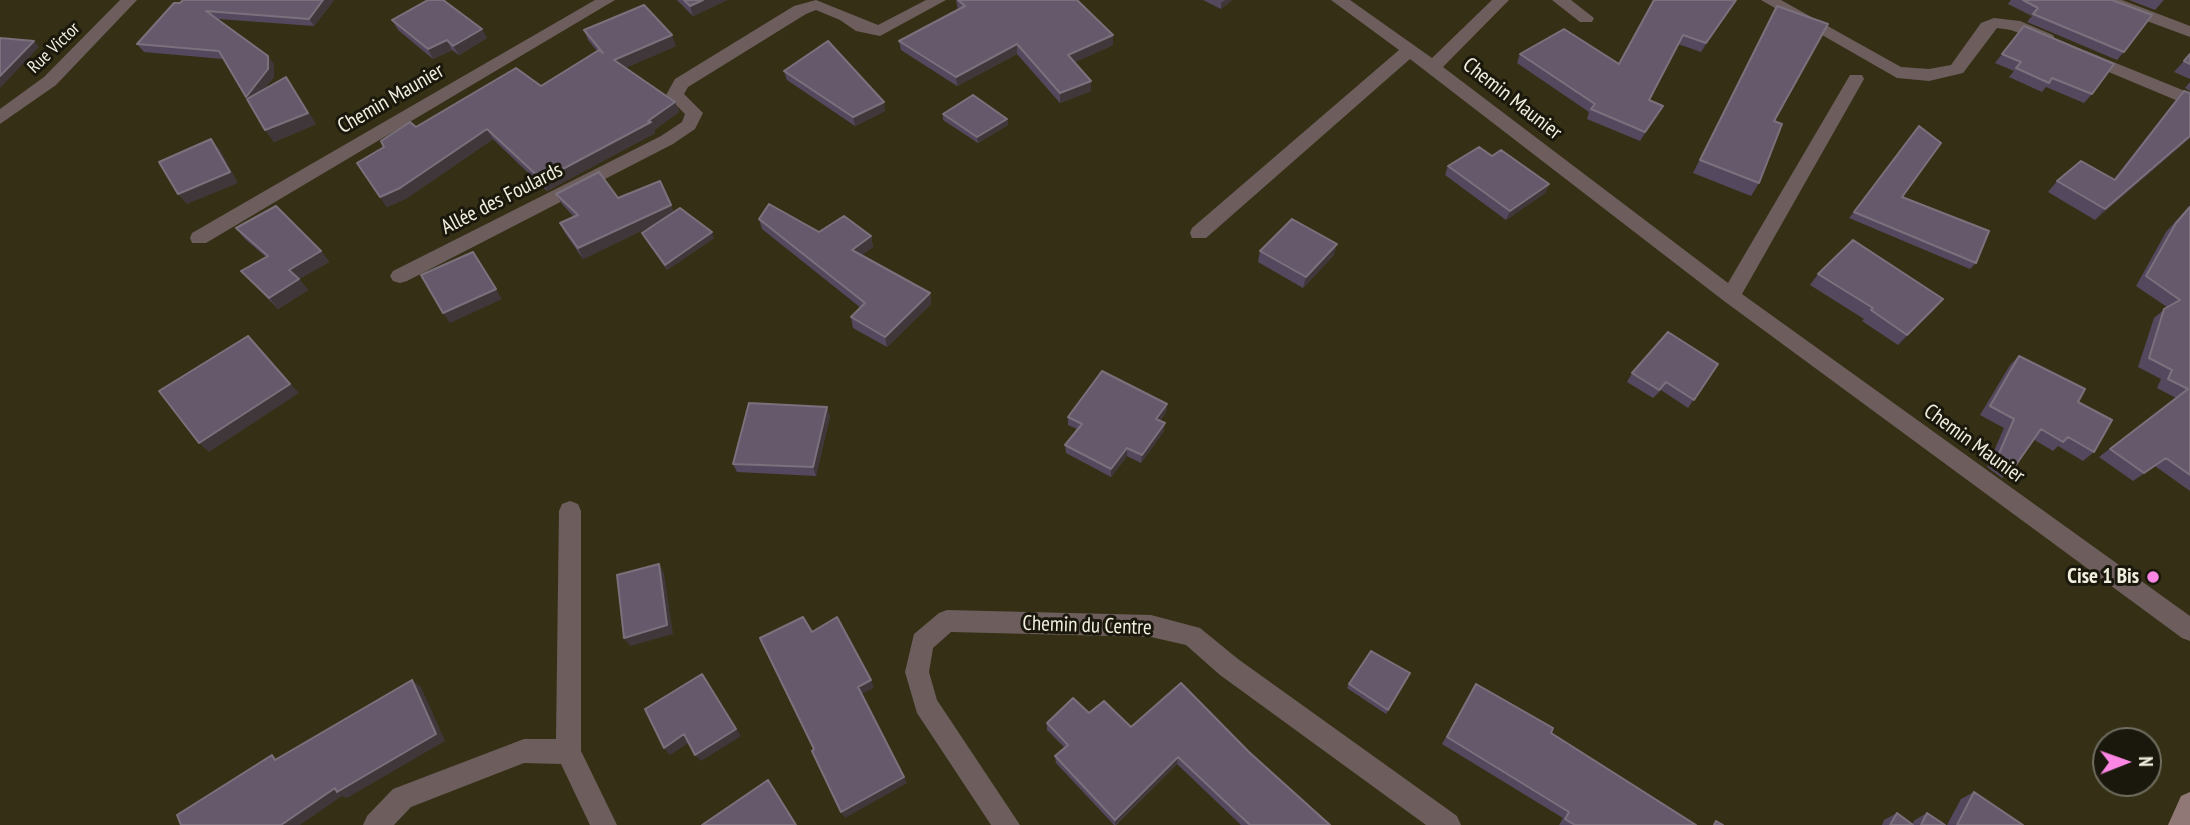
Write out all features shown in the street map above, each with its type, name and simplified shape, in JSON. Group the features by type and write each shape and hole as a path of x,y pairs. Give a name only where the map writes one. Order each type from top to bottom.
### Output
{"street":[{"name":"Rue Victor","path":"0,118 50,81 129,0"},
{"name":"Chemin Maunier","path":"199,238 607,0"},
{"name":"Allée des Foulards","path":"400,276 667,140 689,125 694,113 675,95 681,83 800,10 816,5 846,16 862,27 880,31 939,0"},
{"name":"Chemin Maunier","path":"1339,0 1433,67 1731,296 2190,630"},
{"name":"Chemin Maunier","path":"1433,67 1501,0"},
{"path":"1560,0 1586,18"},
{"path":"1769,0 1897,72 1929,75 1957,69 1987,27 1994,23 2014,25 2190,100"},
{"path":"2107,0 2190,32"},
{"path":"1199,233 1410,50"},
{"path":"1731,296 1856,79"},
{"path":"570,511 568,752 604,825"},
{"name":"Chemin du Centre","path":"1007,825 985,797 926,705 917,673 922,642 947,621 1151,626 1192,636 1251,683 1448,825"},
{"path":"376,825 402,798 524,751 568,752"},
{"path":"2181,825 2190,805"}],"building":[{"path":"183,0 323,0 309,19 206,11 268,56 268,69 246,97 219,51 137,44 174,3"},
{"path":"428,0 443,0 482,29 453,46 447,40 428,49 392,20"},
{"path":"684,0 703,0 690,6"},
{"path":"958,0 1077,0 1113,35 1068,55 1091,81 1060,93 1017,44 956,77 899,41 965,6"},
{"path":"1654,0 1736,0 1706,43 1683,35 1649,100 1663,106 1645,132 1591,109 1595,104 1520,54 1564,29 1619,64"},
{"path":"2023,0 2112,0 2152,15 2124,52 2033,14 2038,8"},
{"path":"644,5 672,35 614,60 675,102 648,121 651,122 542,180 487,129 400,188 380,197 357,163 384,147 381,141 410,122 416,127 516,68 541,86 599,50 603,53 584,30"},
{"path":"1777,6 1828,24 1774,121 1782,124 1759,183 1700,160"},
{"path":"2024,26 2114,64 2092,94 2052,78 2049,83 2016,68 2021,62 2002,54"},
{"path":"0,38 34,41 0,76"},
{"path":"828,41 884,102 853,117 784,71"},
{"path":"286,77 308,113 265,130 247,99"},
{"path":"2184,91 2190,93 2190,136 2105,209 2057,181 2081,161 2115,180"},
{"path":"973,95 1007,119 977,137 943,114"},
{"path":"1919,126 1941,143 1902,197 1989,231 1976,263 1854,212"},
{"path":"211,139 230,172 178,194 159,162"},
{"path":"1479,147 1492,156 1501,150 1549,184 1510,211 1448,166"},
{"path":"599,172 618,198 660,181 671,205 578,248 560,223 578,215 556,194"},
{"path":"769,204 819,232 844,216 871,236 852,250 930,293 885,337 851,317 865,303 759,219"},
{"path":"276,206 321,251 289,270 299,279 269,298 241,271 268,256 236,228"},
{"path":"2190,207 2190,475 2166,458 2144,473 2110,449 2188,389 2168,379 2172,370 2149,358 2164,309 2180,300 2146,276 2176,223"},
{"path":"680,208 712,232 665,265 642,233"},
{"path":"1292,219 1337,244 1306,277 1260,251"},
{"path":"1853,240 1943,299 1907,335 1871,310 1873,308 1818,274"},
{"path":"473,252 496,289 443,313 421,275"},
{"path":"1668,332 1718,364 1694,400 1666,382 1659,390 1632,373"},
{"path":"248,336 290,384 199,443 159,391"},
{"path":"2019,356 2085,389 2078,402 2112,420 2094,452 2068,437 2063,442 2041,429 2013,469 1997,458 2014,419 1990,406"},
{"path":"1102,371 1167,404 1156,419 1165,423 1142,455 1127,448 1111,469 1065,445 1082,424 1068,417"},
{"path":"749,403 827,407 813,467 733,464"},
{"path":"659,564 667,625 624,638 617,575"},
{"path":"803,617 812,632 837,617 871,680 858,687 904,777 841,812 812,751 814,749 760,638"},
{"path":"1371,651 1410,673 1388,710 1349,684"},
{"path":"702,674 736,729 695,755 684,734 664,748 645,709"},
{"path":"412,680 436,734 337,792 335,788 281,825 181,825 177,815 272,755 275,760"},
{"path":"1181,683 1249,752 1330,825 1250,825 1178,757 1115,820 1055,756 1068,745 1047,723 1073,698 1089,713 1104,701 1131,727"},
{"path":"1476,684 1553,728 1551,733 1696,825 1575,825 1565,819 1569,812 1447,737"},
{"path":"768,780 796,825 702,825"},
{"path":"1974,792 2023,825 1957,825"},
{"path":"1897,813 1913,825 1890,825"},
{"path":"1927,813 1945,825 1921,825"}],"place":[{"name":"Cise 1 Bis","path":"2153,577"}]}
